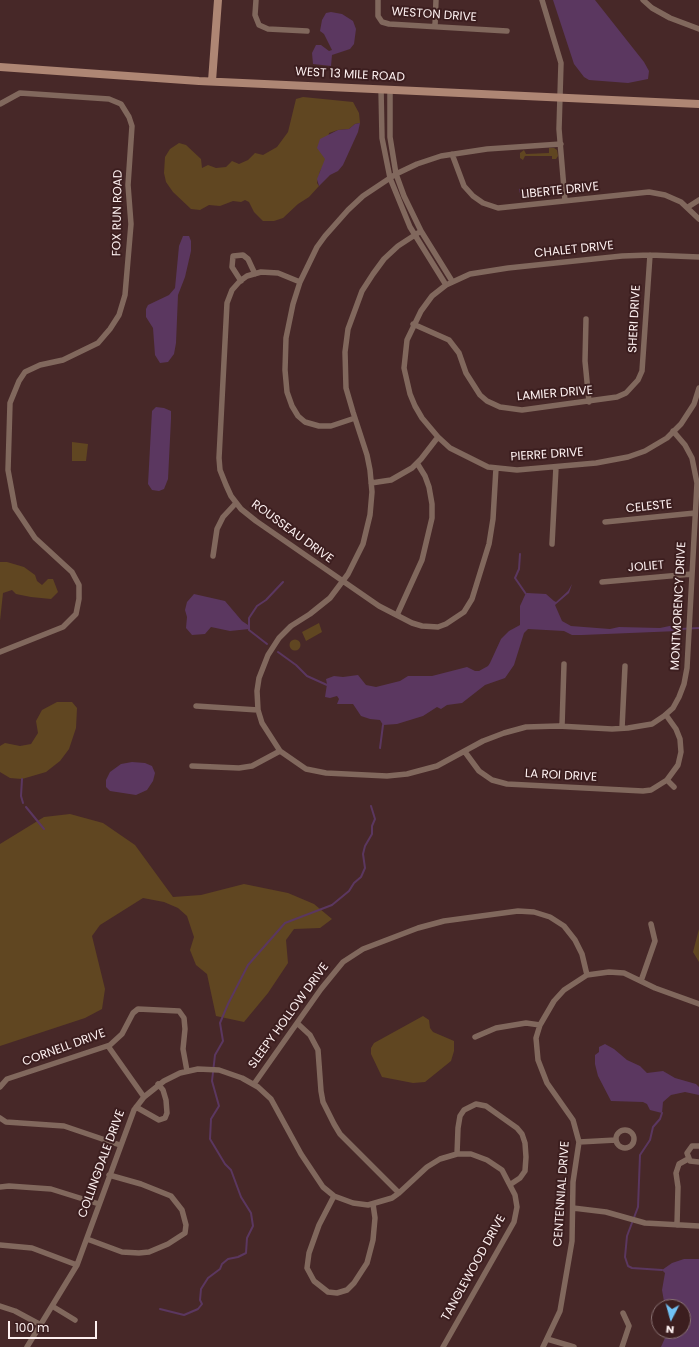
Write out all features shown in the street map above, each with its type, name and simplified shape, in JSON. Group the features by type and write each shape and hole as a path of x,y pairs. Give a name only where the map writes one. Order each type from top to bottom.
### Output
{"street":[{"path":"212,81 218,0"},
{"path":"256,0 255,15 259,24 268,29 307,31"},
{"name":"WESTON DRIVE","path":"378,0 378,16 382,22 389,24 507,31"},
{"path":"435,26 436,0"},
{"path":"542,0 561,63 560,144 565,201"},
{"path":"644,0 652,8 670,18 699,30"},
{"name":"WEST 13 MILE ROAD","path":"0,67 212,81 699,104"},
{"path":"386,89 390,137 396,174 404,196 421,231 452,281"},
{"path":"386,89 382,138 390,178 397,198 414,235 446,285"},
{"name":"FOX RUN ROAD","path":"0,104 20,93 109,99 121,104 129,117 132,126 128,185 131,224 125,295 119,315 98,343 63,360 40,365 25,372 19,381 10,403 8,470 14,508 35,538 72,572 79,585 79,599 76,614 63,627 0,652"},
{"path":"355,418 341,424 319,426 305,422 298,416 292,406 287,392 285,370 286,338 300,282 317,247 334,225 363,196 396,174 417,164 452,154 487,149 560,144"},
{"name":"LIBERTE DRIVE","path":"452,154 464,186 483,203 504,208 649,192 673,198 688,207 699,219"},
{"path":"688,207 699,200"},
{"name":"MONTMORENCY DRIVE","path":"421,231 398,246 384,259 362,291 354,310 346,340 346,388 367,455 371,484 370,515 362,544 342,582 320,606 291,626 276,642 268,655 259,678 257,691 258,710 262,723 280,751 306,768 326,773 370,776 407,774 437,766 504,732 526,727 562,726 622,728 652,724 666,715 673,708 684,684 687,668 697,483 694,468 684,444 674,431"},
{"path":"255,274 248,259 243,254 233,256 232,267 241,280 247,276 255,274 261,272 278,273 300,282"},
{"name":"CHALET DRIVE","path":"452,281 470,274 502,268 622,256 650,255 699,257"},
{"name":"SHERI DRIVE","path":"636,382 642,371 644,358 650,255"},
{"name":"ROUSSEAU DRIVE","path":"241,280 232,290 227,303 218,458 220,470 236,503 256,521 342,582 379,606 412,623 429,627 446,624 464,612 475,593 489,544 493,519 496,468"},
{"name":"PIERRE DRIVE","path":"452,281 432,296 413,324 404,354 404,368 410,394 422,418 438,437 450,448 469,458 496,468 516,470 556,467 628,457 645,451 667,438 694,404 699,388"},
{"path":"586,319 585,361 589,402"},
{"name":"LAMIER DRIVE","path":"413,324 444,338 453,344 480,395 495,405 509,409 522,410 608,400 626,393 636,382"},
{"path":"371,484 391,480 417,463 438,437"},
{"path":"397,615 422,560 432,518 432,504 429,486 417,463"},
{"path":"552,544 556,467"},
{"path":"213,556 217,529 223,517 236,503"},
{"name":"CELESTE","path":"605,522 695,513"},
{"name":"JOLIET","path":"602,582 692,574"},
{"path":"562,726 564,664"},
{"path":"622,728 625,666"},
{"path":"196,706 258,710"},
{"name":"LA ROI DRIVE","path":"465,752 479,771 492,780 507,784 643,791 651,790 667,780 678,765 681,752 680,739 676,729 666,715"},
{"path":"192,766 239,768 252,766 280,751"},
{"path":"667,780 674,787"},
{"name":"SLEEPY HOLLOW DRIVE","path":"254,1084 297,1022 334,973 352,955 391,937 444,921 518,911 534,912 550,917 564,926 575,940 582,954 587,975"},
{"path":"641,981 655,941 651,924"},
{"path":"587,975 609,972 624,973 655,988 699,1004"},
{"name":"CENTENNIAL DRIVE","path":"543,1347 560,1311 572,1241 573,1182 578,1142 574,1120 547,1083 538,1060 536,1038 540,1025 554,1001 564,990 587,975"},
{"name":"CORNELL DRIVE","path":"0,1087 2,1082 7,1079 108,1046 122,1034 133,1013 138,1009 179,1011 184,1018 185,1029 183,1049 187,1072"},
{"path":"297,1022 310,1035 318,1050 323,1102 334,1124 340,1134 399,1193"},
{"path":"475,1037 496,1028 526,1023 540,1025"},
{"path":"108,1046 144,1097"},
{"name":"COLLINGDALE DRIVE","path":"27,1347 77,1265 120,1144 136,1106 158,1084 180,1073 198,1069 219,1070 254,1084"},
{"path":"136,1106 159,1120 165,1118 167,1113 166,1100 163,1090 158,1084"},
{"name":"TANGLEWOOD DRIVE","path":"254,1084 271,1099 308,1165 323,1186 334,1196 353,1202 374,1204 392,1198 427,1167 440,1159 457,1154 471,1154 488,1160 502,1170 515,1194 517,1207 514,1222 443,1347"},
{"path":"457,1154 460,1116 464,1110 476,1104 486,1106 516,1128 522,1134 525,1143 526,1158 524,1170 520,1178 510,1184"},
{"path":"0,1118 6,1122 64,1126 120,1144"},
{"path":"578,1142 616,1140"},
{"path":"699,1146 695,1145 689,1148 687,1153 688,1159 692,1162 699,1162"},
{"path":"677,1225 677,1168 679,1164 688,1159"},
{"path":"87,1239 122,1252 139,1253 168,1244 185,1233 186,1224 182,1210 171,1196 141,1184 109,1175"},
{"path":"0,1187 44,1187 99,1204"},
{"path":"334,1196 319,1224 308,1261 308,1268 314,1281 328,1292 337,1293 347,1290 354,1283 367,1263 374,1240 374,1204"},
{"path":"573,1208 606,1212 632,1220 699,1226"},
{"path":"0,1245 32,1248 77,1265"},
{"path":"0,1306 15,1311 41,1325"},
{"path":"52,1306 75,1320"},
{"path":"622,1347 629,1326 624,1313"},
{"path":"547,1338 574,1347"}],"shaded area":[{"path":"553,0 595,0 644,62 649,71 648,79 628,83 589,80 584,77 574,64"},
{"path":"331,12 342,14 353,21 356,29 354,44 350,49 332,55 331,66 313,64 312,53 316,45 321,45 329,51 332,50 324,34 320,31 322,20 326,13"},
{"path":"303,97 353,102 359,113 360,123 355,124 349,129 329,133 325,164 320,171 317,183 319,186 309,197 298,204 283,218 274,221 263,221 254,212 249,202 245,200 241,202 233,201 220,206 209,205 200,210 191,209 173,192 166,182 164,173 165,157 170,149 179,143 186,145 201,159 202,168 208,165 216,168 226,167 232,161 239,164 248,160 255,153 263,155 277,147 288,132 296,99"},
{"path":"360,123 358,132 343,165 338,171 330,175 319,186 317,179 325,159 317,148 320,139 338,130 349,129 355,124"},
{"path":"549,148 554,148 557,150 558,156 556,159 552,159 552,156 525,156 523,160 520,158 520,153 524,150 526,154 549,153"},
{"path":"524,188 527,192 534,193 534,197 521,198 519,189"},
{"path":"183,236 189,236 191,241 191,251 185,277 178,295 176,343 174,354 168,362 160,363 155,355 153,328 146,317 146,309 148,305 169,295 175,288 179,246"},
{"path":"156,407 171,411 168,479 164,489 159,491 152,490 148,484 152,411"},
{"path":"72,442 88,444 86,461 72,461"},
{"path":"0,562 7,562 24,567 35,575 37,581 42,585 48,579 53,579 58,592 51,599 16,594 12,590 3,593 0,621"},
{"path":"572,584 569,593 555,605 562,621 571,626 610,629 619,627 660,628 679,624 680,629 678,631 572,635 564,631 528,629 524,633 514,665 505,678 485,685 462,703 447,705 441,709 437,707 423,716 397,724 383,725 380,720 361,716 353,704 337,704 339,699 337,696 330,698 325,697 327,684 326,679 334,676 343,677 358,675 366,685 376,687 400,681 408,676 432,676 467,667 475,671 479,671 488,666 501,639 509,631 520,625 520,606 527,593 546,594 556,602 568,591"},
{"path":"194,594 225,601 242,621 248,625 249,629 230,631 211,627 205,634 192,635 186,628 187,617 185,610 187,602"},
{"path":"319,623 322,632 306,641 302,632"},
{"path":"295,639 299,641 301,645 299,649 295,651 291,649 289,645 291,641"},
{"path":"57,702 72,702 77,708 76,728 69,749 60,761 46,772 22,779 10,778 0,772 0,746 5,743 20,746 31,744 38,733 36,721 42,710"},
{"path":"132,762 145,763 152,766 155,773 153,781 147,790 136,795 110,791 106,787 106,780 110,772 121,764"},
{"path":"70,814 103,823 135,845 173,897 201,895 244,884 288,893 314,904 332,919 320,928 294,929 286,940 288,963 268,993 244,1022 216,1016 207,974 196,965 190,950 194,937 187,916 178,908 164,902 143,898 100,925 92,936 105,989 102,1009 85,1018 0,1046 0,844 44,817"},
{"path":"699,929 699,962 693,952"},
{"path":"423,1016 429,1020 430,1028 433,1032 454,1041 454,1051 451,1061 425,1082 413,1083 382,1077 371,1054 371,1048 374,1043"},
{"path":"605,1044 614,1049 627,1060 640,1066 647,1073 663,1071 675,1078 696,1084 699,1087 699,1095 685,1092 671,1095 663,1102 662,1113 650,1110 647,1104 643,1102 611,1101 598,1076 595,1064 595,1055 599,1052 599,1047"},
{"path":"684,1259 699,1259 699,1347 661,1347 664,1339 691,1339 691,1299 664,1299 662,1290 665,1273 662,1270 672,1263"}],"waterway":[{"path":"520,554 519,569 515,578 526,594"},
{"path":"267,644 249,630 249,618 257,606 266,600 283,582"},
{"path":"680,629 699,628"},
{"path":"278,652 296,665 307,676 327,685"},
{"path":"380,748 383,725"},
{"path":"22,779 21,796 23,803"},
{"path":"160,1309 184,1315 198,1309 202,1304 200,1300 201,1289 208,1278 220,1269 222,1264 228,1259 238,1257 246,1253 247,1238 253,1226 251,1213 241,1197 231,1170 225,1164 210,1139 211,1119 219,1106 212,1081 215,1055 223,1041 220,1023 248,965 285,923 332,905 349,891 354,883 361,877 365,868 363,854 365,846 372,834 372,826 375,819 371,806"},
{"path":"26,807 44,829"},
{"path":"662,1113 660,1119 653,1127 650,1140 640,1155 638,1207 627,1236 625,1257 628,1266 632,1268 662,1270"}]}
